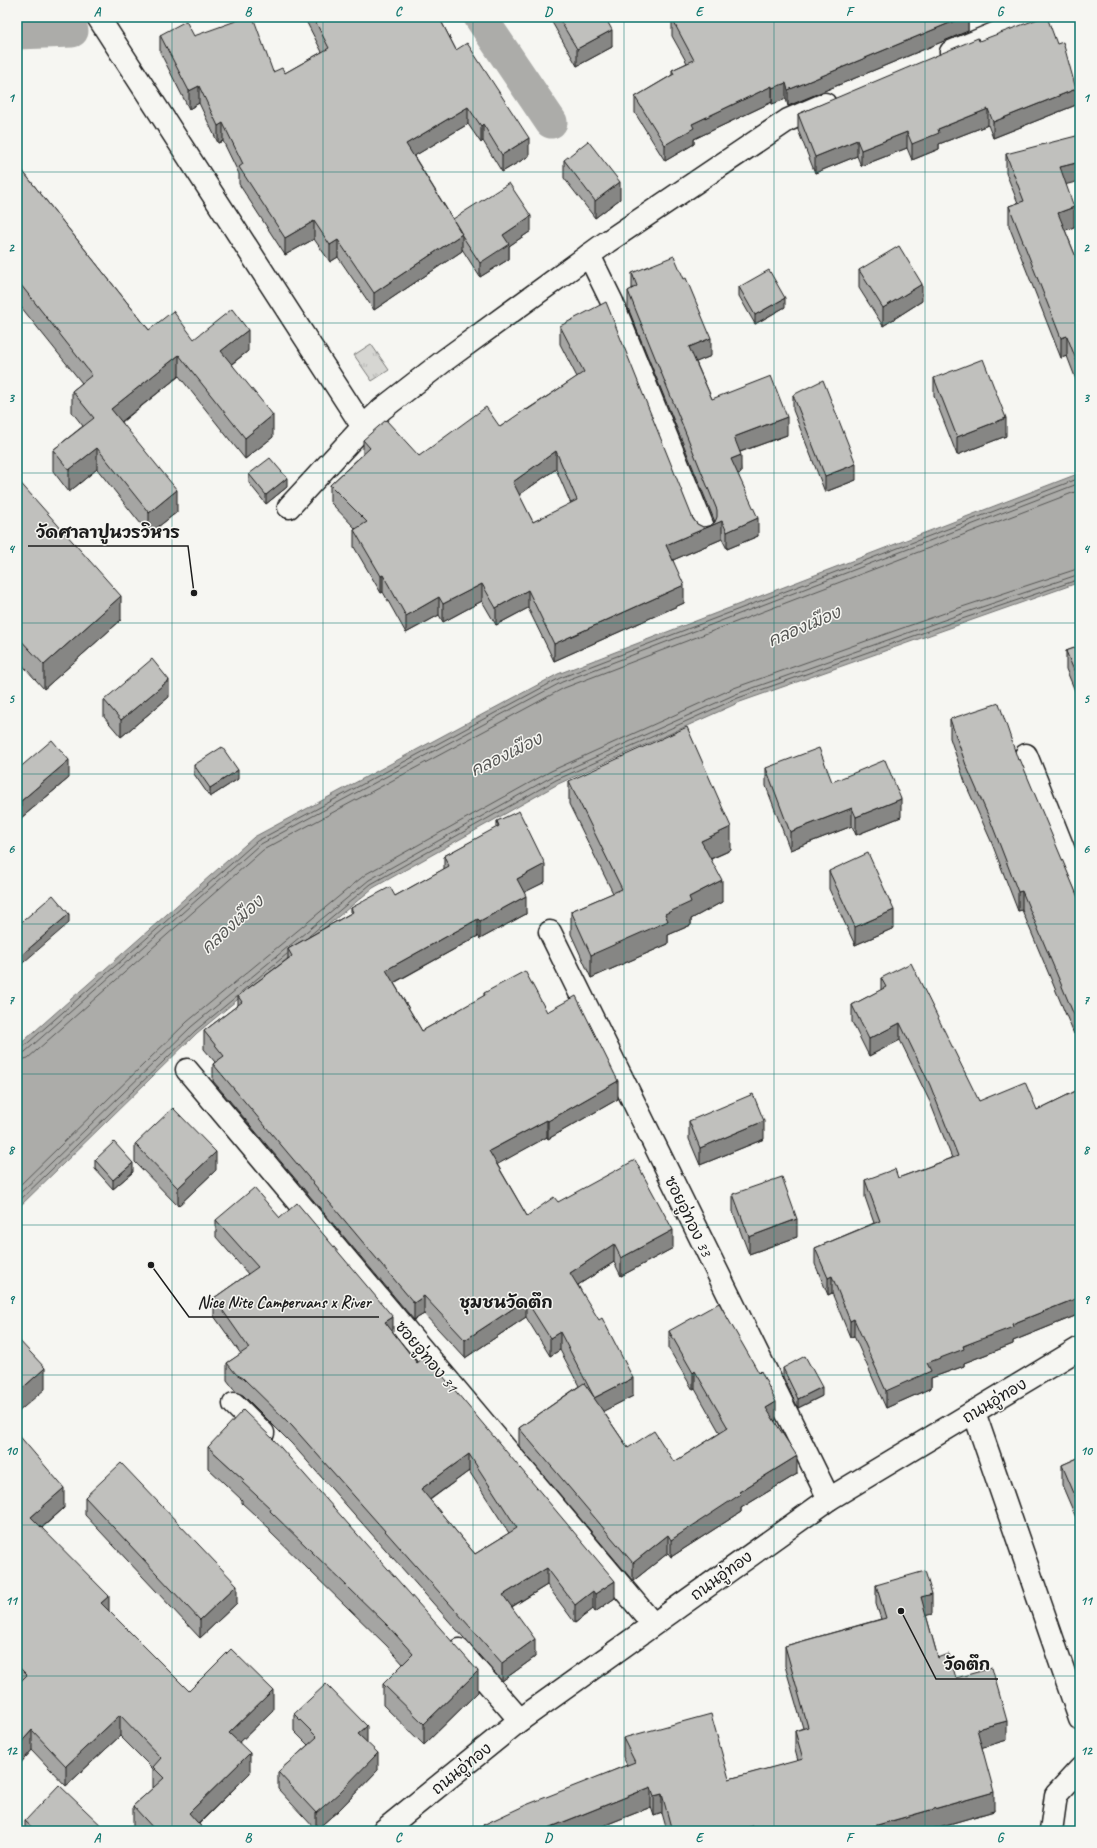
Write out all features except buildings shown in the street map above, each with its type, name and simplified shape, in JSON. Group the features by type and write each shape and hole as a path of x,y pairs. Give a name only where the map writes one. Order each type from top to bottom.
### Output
{"street":[{"path":"98,17 363,427"},
{"path":"933,59 1035,17"},
{"path":"289,507 363,427 382,409 445,360 589,255 788,120 846,96"},
{"path":"589,255 612,302 705,532"},
{"path":"1026,756 1080,891"},
{"name":"ซอยอู่ทอง 33","path":"550,932 829,1499"},
{"name":"ซอยอู่ทอง 31","path":"187,1070 653,1624"},
{"name":"ถนนอู่ทอง","path":"383,1831 520,1720 829,1499 1080,1348"},
{"path":"234,1404 278,1447"},
{"path":"974,1412 1080,1719"},
{"path":"446,1637 520,1720"},
{"path":"1051,1831 1056,1795 1080,1769"}],"green space":[{"path":"371,344 389,370 372,381 354,355"}],"water":[{"name":"คลองเมือง","path":"1080,473 1080,582 740,702 558,784 373,888 197,1033 17,1209 17,1047 254,837 558,674"}],"waterway":[{"path":"480,17 551,122"},
{"path":"17,33 72,31"}],"place":[{"name":"วัดศาลาปูนวรวิหาร","path":"194,593"},
{"name":"Nice Nite Campervans x River","path":"151,1265"},
{"name":"วัดตึก","path":"901,1611"}],"district":[{"name":"ชุมชนวัดตึก","path":"506,1302"}]}
